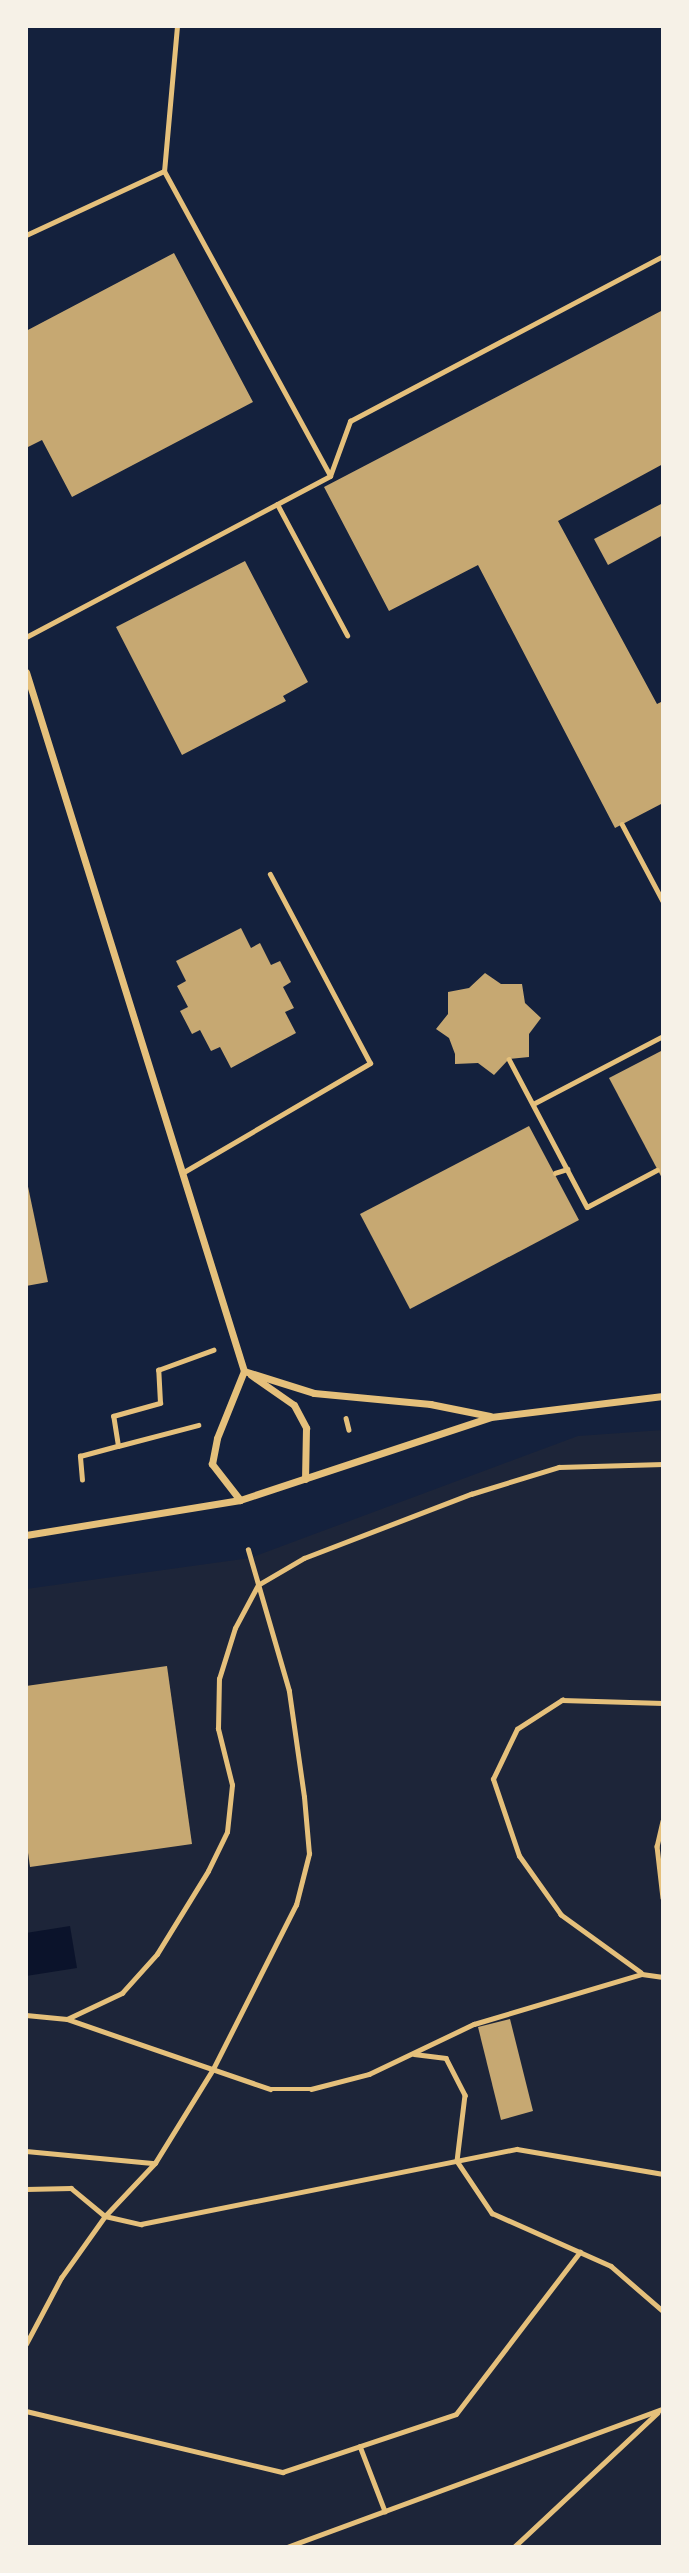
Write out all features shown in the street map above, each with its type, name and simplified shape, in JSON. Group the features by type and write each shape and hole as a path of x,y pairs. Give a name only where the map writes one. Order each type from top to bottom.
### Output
{"street":[{"path":"26,672 244,1371 294,1405 306,1428 305,1479"},
{"path":"244,1371 314,1393 429,1404 491,1416"},
{"path":"240,1500 212,1464 216,1438 244,1371"},
{"path":"26,1535 240,1500 491,1416 663,1396"}],"lane":[{"path":"177,26 164,171 330,476"},
{"path":"26,235 164,171"},
{"path":"26,637 330,476 350,421 663,256"},
{"path":"277,504 347,635"},
{"path":"182,1173 370,1063 270,874"}],"path":[{"path":"622,824 663,901"},
{"path":"533,1104 663,1037"},
{"path":"509,1059 587,1207 657,1170"},
{"path":"555,1174 567,1168"},
{"path":"118,1446 113,1416 160,1403 158,1370 214,1350"},
{"path":"346,1417 349,1430"},
{"path":"82,1480 80,1456 201,1424"},
{"path":"67,2018 122,1993 157,1954 208,1871 227,1832 232,1785 218,1729 219,1679 235,1628 258,1585 304,1558 471,1494 559,1467 663,1464"},
{"path":"26,2344 61,2278 105,2216 155,2163 213,2069 296,1905 309,1854 289,1691 247,1550"},
{"path":"642,1974 561,1915 519,1856 493,1779 517,1729 562,1700 663,1703"},
{"path":"663,1821 657,1846 663,1898"},
{"path":"26,2015 67,2018 270,2089 311,2090 369,2074 474,2024 642,1974 663,1977"},
{"path":"413,2053 446,2058 465,2095 457,2161 492,2213 611,2266 663,2311"},
{"path":"26,2189 71,2188 105,2216 141,2224 517,2149 663,2174"},
{"path":"26,2151 155,2163"},
{"path":"26,2411 283,2472 456,2414 580,2252"},
{"path":"287,2547 662,2410"},
{"path":"514,2547 662,2410"},
{"path":"360,2446 385,2511"}],"shaded area":[{"path":"663,1430 663,2547 26,2547 26,1589 250,1558 578,1436"},
{"path":"70,1926 77,1968 26,1976 26,1933"}],"building":[{"path":"174,253 253,402 72,497 42,440 26,448 26,331"},
{"path":"663,310 663,464 558,521 657,704 663,701 663,803 615,828 478,565 389,611 324,487"},
{"path":"663,503 663,535 608,565 594,539"},
{"path":"245,561 308,682 283,696 286,701 182,755 116,627"},
{"path":"241,928 251,948 260,943 271,965 280,961 291,982 283,987 294,1008 285,1012 296,1033 231,1068 220,1047 211,1051 200,1030 192,1034 180,1011 188,1007 177,986 186,981 176,961"},
{"path":"485,973 501,984 522,984 525,1003 541,1018 529,1034 529,1057 509,1059 494,1075 478,1063 455,1064 455,1054 449,1038 436,1029 448,1014 448,992 469,988"},
{"path":"663,1050 663,1180 609,1078"},
{"path":"529,1126 579,1220 410,1309 360,1214"},
{"path":"26,1177 48,1282 26,1286"},
{"path":"167,1666 192,1844 30,1867 26,1838 26,1686"},
{"path":"510,2019 533,2111 501,2120 478,2027"}]}
